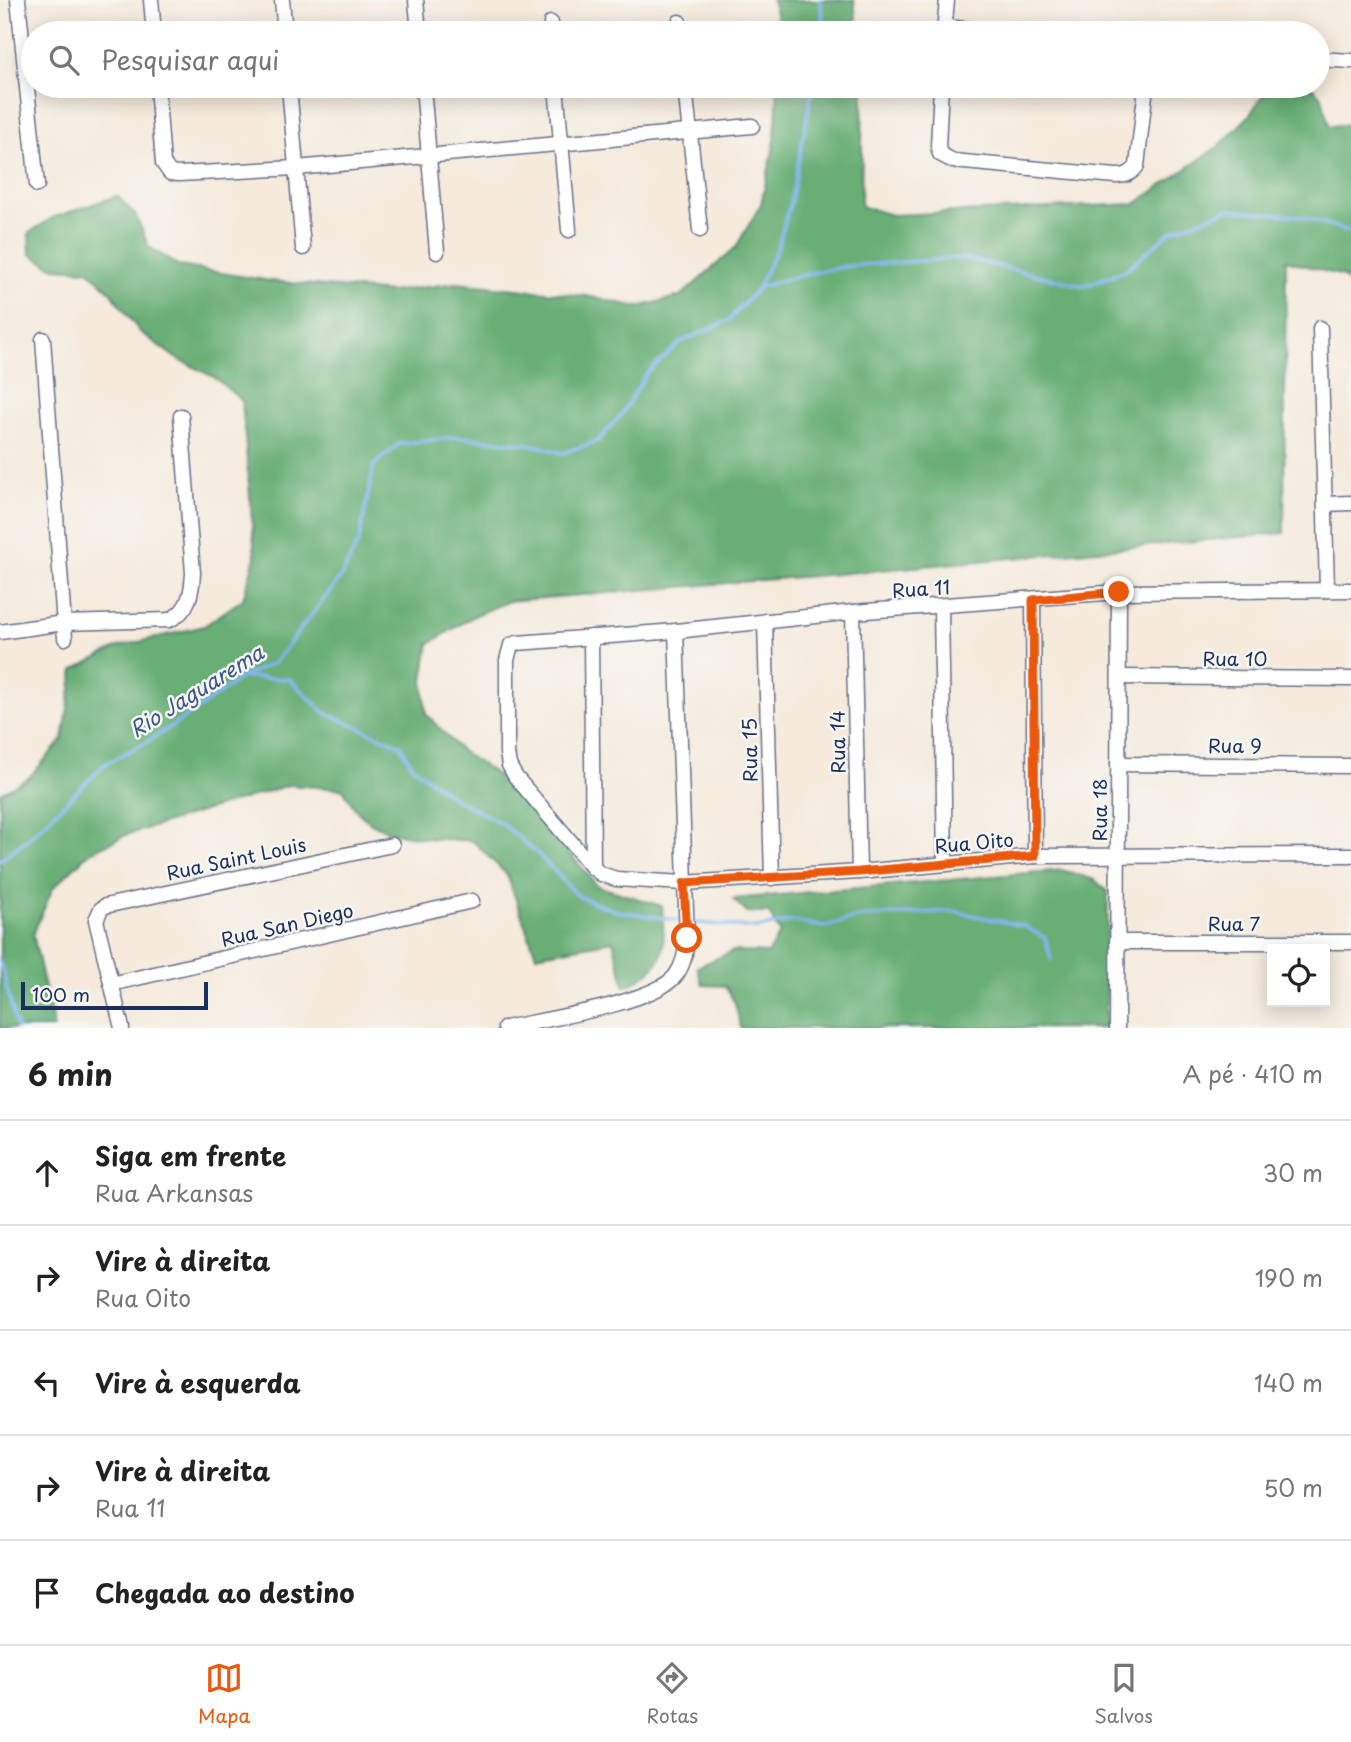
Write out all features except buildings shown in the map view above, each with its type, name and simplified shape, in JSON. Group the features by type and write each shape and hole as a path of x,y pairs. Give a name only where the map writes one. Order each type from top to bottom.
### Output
{"street":[{"path":"18,0 21,29"},
{"path":"151,0 153,21"},
{"path":"282,0 284,21"},
{"path":"416,0 418,21"},
{"path":"945,21 947,0"},
{"path":"1330,60 1351,61"},
{"path":"28,98 37,185"},
{"path":"158,98 163,163 170,173 296,168 752,126"},
{"path":"290,98 303,248"},
{"path":"424,98 437,252"},
{"path":"557,98 569,230"},
{"path":"686,98 700,230"},
{"path":"940,98 938,146 940,154 946,158 953,161 1116,176 1132,173 1136,166 1144,98"},
{"path":"1321,328 1327,590"},
{"path":"43,339 64,631"},
{"path":"0,632 64,631 169,620 183,611 192,587 193,573 181,416"},
{"path":"1325,504 1351,503"},
{"name":"Rua 11","path":"593,868 515,776 509,765 507,660 511,645 853,612 1119,592 1351,590"},
{"name":"Rua 18","path":"1117,1028 1119,592"},
{"path":"1033,600 1035,856"},
{"path":"941,606 945,864"},
{"name":"Rua 14","path":"853,612 859,872"},
{"name":"Rua 15","path":"765,621 772,878"},
{"path":"505,1028 645,995 675,977 684,959 687,938 676,631"},
{"path":"591,637 593,868"},
{"name":"Rua 10","path":"1119,677 1351,679"},
{"name":"Rua 9","path":"1118,764 1351,766"},
{"name":"Rua Saint Louis","path":"111,984 96,920 105,906 392,845"},
{"name":"Rua Oito","path":"593,868 616,879 684,883 859,872 1035,856 1351,855"},
{"name":"Rua San Diego","path":"111,984 472,901"},
{"name":"Rua 7","path":"1118,942 1351,942"},
{"path":"111,984 121,1028"}],"green space":[{"path":"772,0 854,0 857,21 776,21"},
{"path":"777,98 863,98 861,206 892,215 1135,204 1219,146 1248,117 1261,98 1322,98 1329,126 1351,124 1351,285 1342,276 1286,260 1284,533 509,601 474,616 429,644 423,680 426,714 461,751 499,776 532,808 597,886 662,906 663,945 657,964 650,972 625,987 613,941 536,955 507,875 473,841 397,834 370,822 356,810 343,789 289,785 126,835 90,852 53,888 33,934 54,1028 0,1028 0,793 30,777 63,739 74,670 118,647 204,626 243,599 255,557 242,401 214,377 177,359 139,331 110,291 88,270 54,268 30,254 29,233 52,218 117,196 135,214 149,247 179,266 271,281 390,292 456,283 586,296 638,307 681,296 736,247 761,204 775,140"},
{"path":"1062,870 1095,880 1108,892 1106,1028 741,1028 735,1003 725,986 703,985 697,967 733,951 768,953 780,933 769,913 747,913 733,899"}],"waterway":[{"path":"820,0 823,21"},
{"path":"759,285 777,249 791,201 811,98"},
{"name":"Rio Jaguarema","path":"0,860 30,837 105,764 152,739 241,677 274,663 341,577 359,541 374,465 399,444 457,437 529,444 563,453 598,441 621,415 646,374 681,342 729,320 759,287 807,274 847,266 963,258 1084,286 1126,270 1171,231 1229,209 1303,217 1351,232"},
{"path":"242,677 289,679 325,713 400,745 413,767 455,799 501,823 538,854 578,896 616,911 677,920"},
{"path":"697,923 757,928 793,921 824,927 859,917 952,911 1024,926 1045,938 1051,959"},
{"path":"0,962 17,1028"}],"route":[{"path":"687,938 684,883 859,872 1035,856 1033,600 1119,592"}]}
